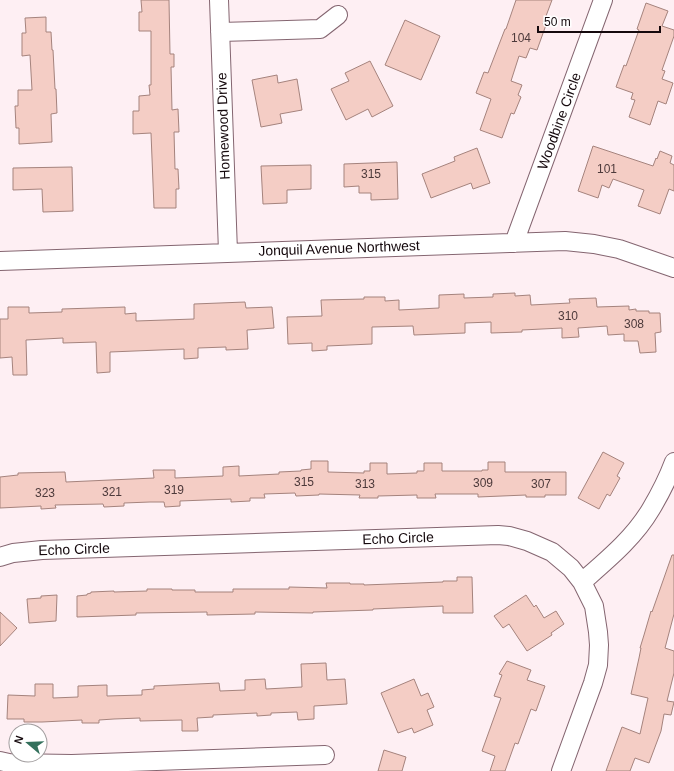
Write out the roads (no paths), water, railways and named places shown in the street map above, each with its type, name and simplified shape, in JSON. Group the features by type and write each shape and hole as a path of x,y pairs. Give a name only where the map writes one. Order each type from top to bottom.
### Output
{"street":[{"name":"Homewood Drive","path":"219,0 228,252"},
{"name":"Woodbine Circle","path":"514,243 603,0"},
{"path":"220,32 320,29 338,15"},
{"name":"Jonquil Avenue Northwest","path":"0,261 565,241 594,244 619,249 674,268"},
{"path":"582,582 618,550 642,523 665,484 674,462"},
{"name":"Echo Circle","path":"0,557 12,553 42,550 498,535 509,536 527,541 552,552 571,568 582,582 594,606 599,638 598,665 593,683 560,771"},
{"path":"0,761 9,763 72,764 325,755"}]}
